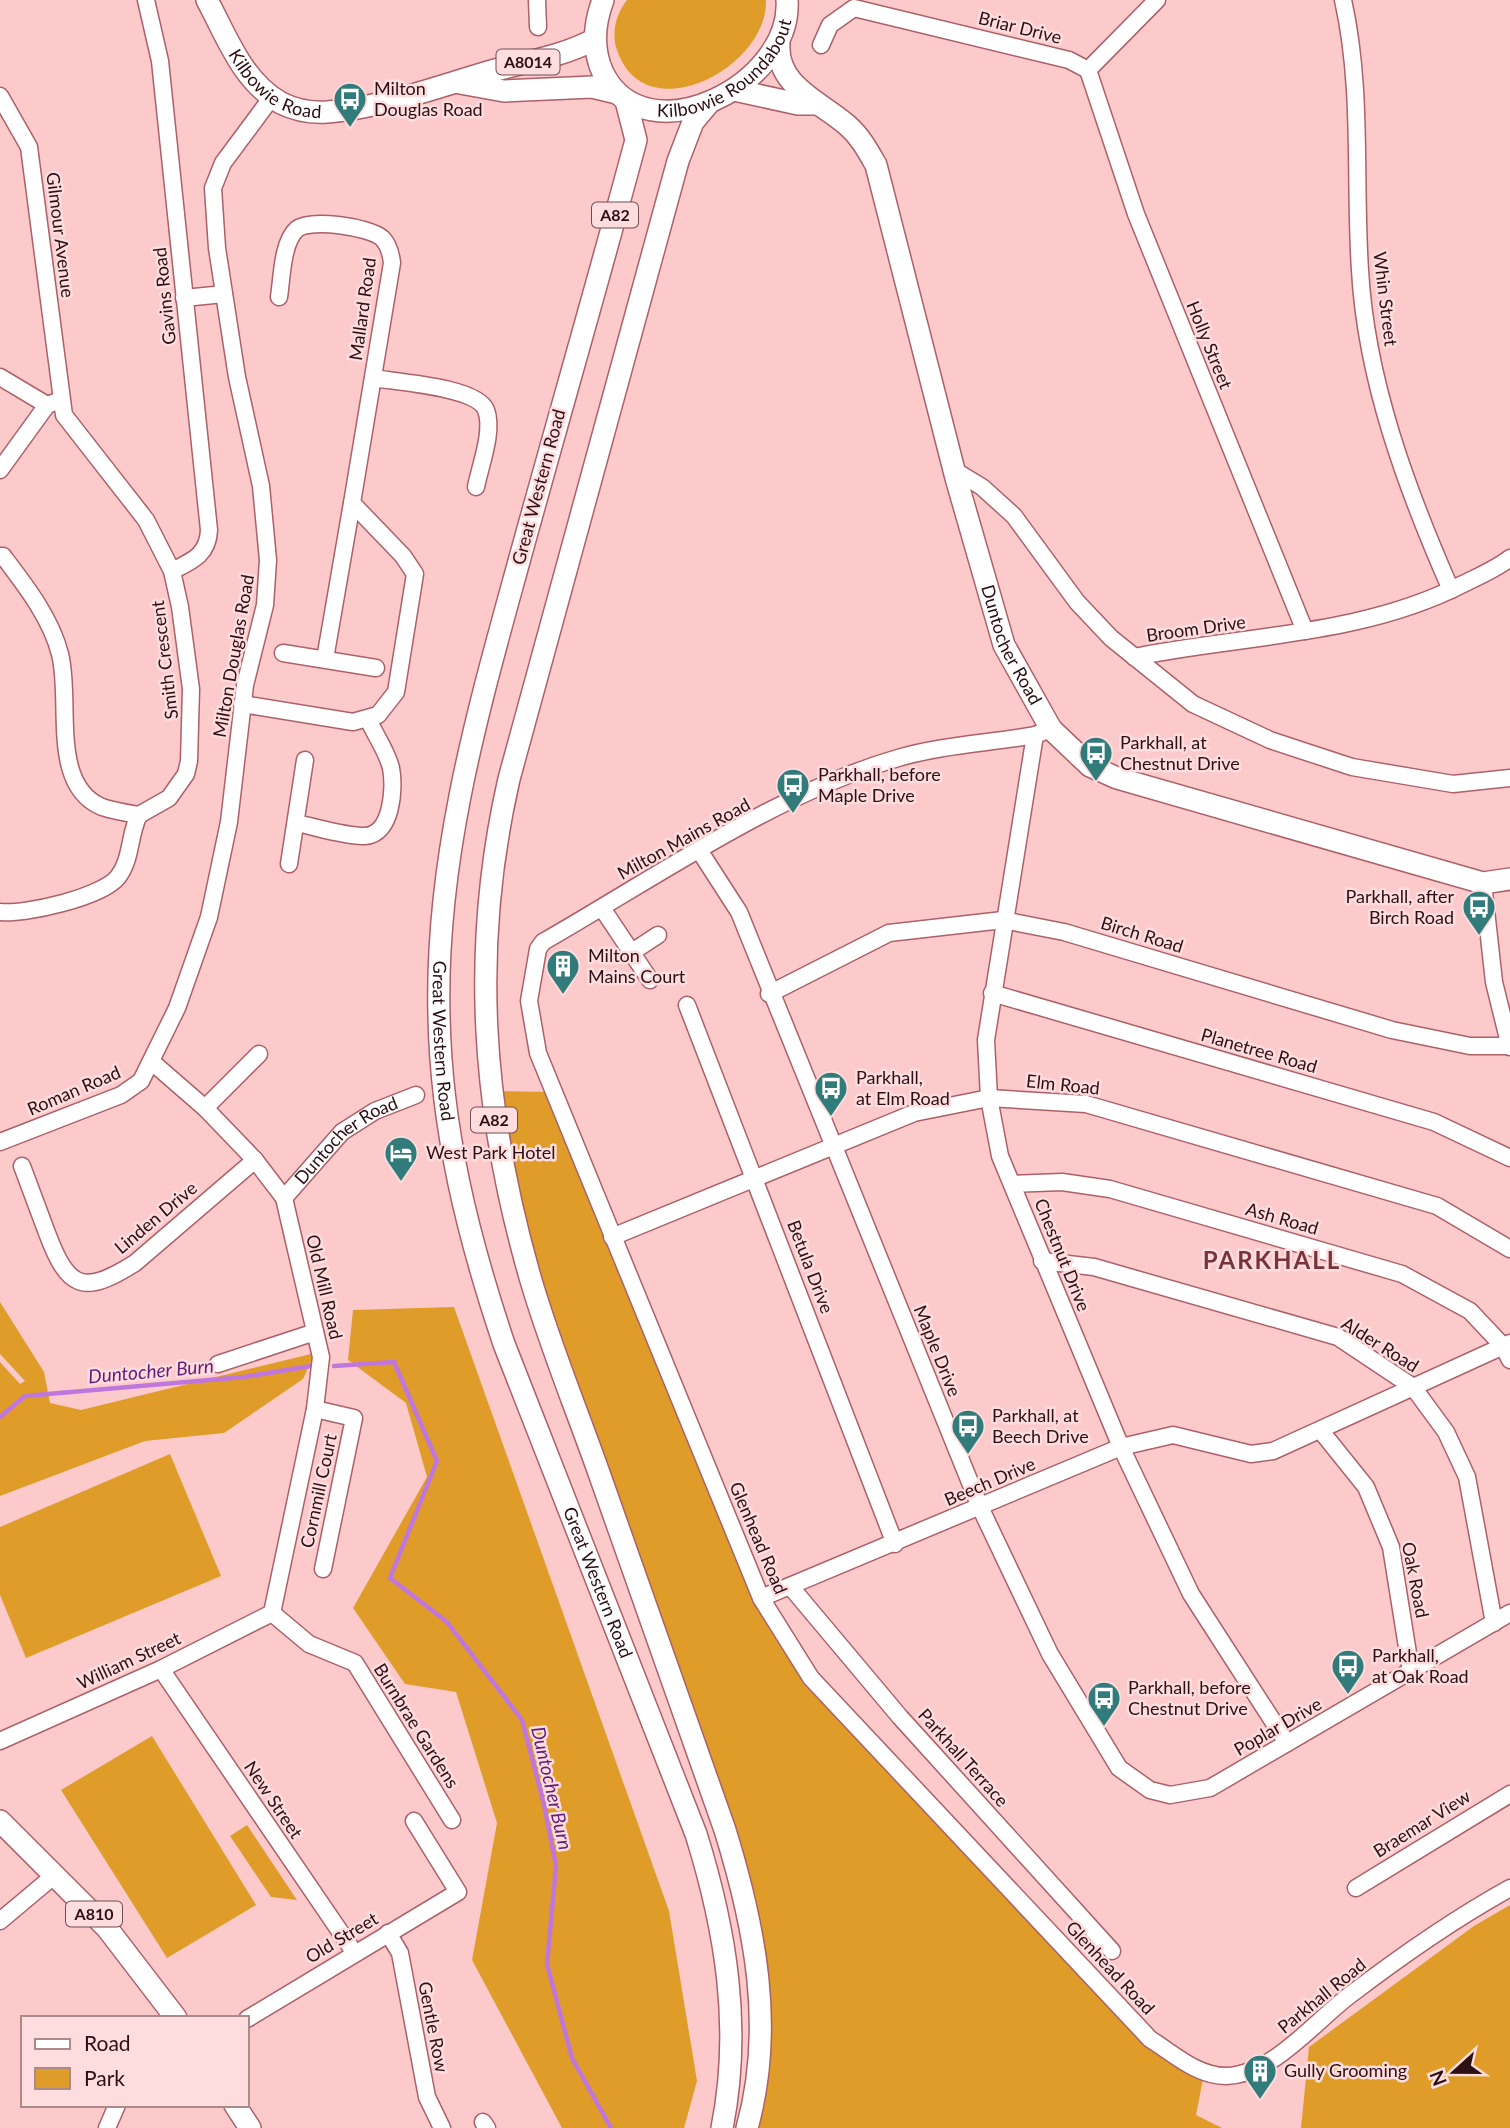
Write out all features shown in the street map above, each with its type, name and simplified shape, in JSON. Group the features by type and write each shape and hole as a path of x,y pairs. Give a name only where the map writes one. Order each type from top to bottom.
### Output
{"main road":[{"name":"Kilbowie Road","path":"207,0 234,53 257,85 272,97 299,110 324,112 460,83 486,73 571,51 595,39"},
{"name":"A82","path":"603,0 595,39 601,67 622,97"},
{"name":"Kilbowie Roundabout","path":"622,97 650,108 674,110 709,103 734,90 762,66 779,44 792,3"},
{"name":"Duntocher Road","path":"779,44 779,55 794,84 816,104 850,127 876,165 954,470 1004,645 1043,732 1090,766 1117,778 1483,883 1510,879"},
{"name":"Kilbowie Road","path":"460,83 504,91 592,87 622,97"},
{"name":"Duntocher Road","path":"734,90 798,104 816,104"},
{"name":"Great Western Road","path":"622,97 636,140 462,777 450,837 442,906 439,1017 450,1142 481,1277 503,1344 696,1834 716,1902 731,1998 731,2062 722,2128"},
{"name":"Great Western Road","path":"709,103 693,122 679,157 509,779 492,877 485,981 490,1091 504,1174 531,1281 725,1830 748,1907 761,2013 759,2058 747,2128"},
{"name":"A810","path":"0,1821 56,1874 107,1928 174,2016"},
{"path":"236,2107 250,2128"}],"street":[{"name":"Gavins Road","path":"146,0 160,61 209,538 202,554 172,571"},
{"path":"537,0 538,27"},
{"path":"1088,70 1157,0"},
{"name":"Whin Street","path":"1343,0 1357,89 1360,270 1364,315 1380,390 1407,478 1451,590"},
{"name":"Briar Drive","path":"821,45 830,25 854,8 1069,60 1088,70"},
{"name":"Holly Street","path":"1088,70 1136,214 1305,631"},
{"name":"Gilmour Avenue","path":"0,96 29,147 56,397"},
{"name":"Milton Douglas Road","path":"152,1062 177,1008 212,905 229,822 242,705 265,605 267,537 261,486 237,377 212,203 216,176 272,97"},
{"name":"Mallard Road","path":"279,297 288,247 297,229 318,222 372,233 382,238 392,263 326,659"},
{"path":"184,298 224,294"},
{"path":"0,377 56,397 0,470"},
{"path":"373,378 465,394 481,402 486,410 487,430 476,487"},
{"name":"Smith Crescent","path":"56,397 67,421 128,494 172,571 188,658 192,747 186,774 177,788 169,797 139,815"},
{"name":"Broom Drive","path":"954,470 982,487 1014,516 1077,602 1134,657 1305,631 1399,611 1451,590 1510,558"},
{"path":"242,705 353,722 378,715 396,692 416,581 403,556 352,503"},
{"path":"0,556 4,556 26,586 59,651 65,677 67,755 73,780 83,795 102,806 139,815 123,868 112,883 55,905 13,914 0,912"},
{"path":"283,653 376,668"},
{"path":"1134,657 1193,704 1270,740 1352,767 1453,784 1510,778"},
{"path":"296,823 366,836 382,828 387,821 392,779 387,755 368,719"},
{"name":"Milton Mains Road","path":"543,942 699,850 833,780 900,757 1043,732"},
{"name":"Chestnut Drive","path":"1043,732 1003,920 986,1040 989,1098 1000,1156 1121,1447 1191,1594 1287,1744"},
{"path":"289,864 305,760"},
{"name":"Maple Drive","path":"699,850 739,912 769,994 980,1507 1049,1654 1119,1768 1150,1790 1170,1795 1210,1788"},
{"path":"1483,883 1494,982 1510,1046"},
{"path":"602,908 650,980"},
{"name":"Birch Road","path":"769,994 889,933 1003,920 1065,932 1392,1030 1470,1046 1510,1046"},
{"path":"632,952 658,935"},
{"name":"Glenhead Road","path":"543,942 538,949 531,977 532,1026 538,1053 761,1598 811,1678 1150,2039"},
{"name":"Planetree Road","path":"992,993 1434,1122 1510,1158"},
{"name":"Betula Drive","path":"687,1005 895,1544"},
{"path":"205,1108 259,1054"},
{"name":"Old Mill Road","path":"152,1062 205,1108 255,1160 284,1198 321,1357 315,1409 272,1613"},
{"name":"Roman Road","path":"0,1142 121,1095 141,1081 152,1062"},
{"name":"Duntocher Road","path":"284,1198 342,1132 374,1111 416,1095"},
{"name":"Elm Road","path":"612,1237 914,1113 989,1098 1099,1107 1437,1206 1510,1249"},
{"name":"Linden Drive","path":"22,1166 60,1267 74,1280 88,1284 118,1274 135,1263 255,1160"},
{"name":"Ash Road","path":"1012,1184 1062,1181 1111,1189 1402,1274 1470,1311 1508,1350"},
{"name":"Alder Road","path":"1042,1261 1094,1267 1338,1337 1413,1387 1446,1432 1467,1477 1494,1623"},
{"path":"218,1364 315,1332"},
{"name":"Beech Drive","path":"761,1598 1121,1447 1173,1435 1251,1454 1273,1451 1413,1387 1508,1350"},
{"name":"Cornmill Court","path":"315,1409 354,1418 323,1569"},
{"name":"Oak Road","path":"1321,1431 1366,1487 1391,1547 1411,1672"},
{"name":"Parkhall Terrace","path":"790,1586 900,1717 1112,1951"},
{"name":"William Street","path":"0,1741 161,1669 272,1613"},
{"name":"Burnbrae Gardens","path":"272,1613 309,1644 355,1663 452,1820"},
{"name":"Poplar Drive","path":"1210,1788 1510,1613"},
{"name":"New Street","path":"161,1669 354,1952"},
{"name":"Braemar View","path":"1356,1888 1510,1794"},
{"name":"Old Street","path":"248,2018 354,1952 458,1892 414,1821"},
{"path":"0,1921 56,1874"},
{"name":"Parkhall Road","path":"1150,2039 1204,2074 1229,2076 1259,2065 1292,2047 1348,1997 1468,1911 1510,1888"},
{"name":"Gentle Row","path":"388,1933 400,1953 427,2096 442,2128"},
{"path":"107,2128 116,2107"}],"green space":[{"path":"627,0 766,0 761,25 747,48 727,68 702,82 677,88 652,86 631,74 617,50 614,37 616,24"},
{"path":"490,1091 554,1092 761,1598 811,1678 1150,2039 1204,2074 1196,2115 1222,2128 747,2128 754,1942 531,1281"},
{"path":"0,1302 44,1372 50,1403 81,1410 315,1353 303,1379 224,1433 145,1441 0,1496 0,1362 20,1384 25,1381 0,1354"},
{"path":"454,1307 669,1911 697,2081 684,2128 562,2128 472,1960 497,1823 456,1692 405,1684 353,1608 427,1477 406,1403 348,1360 353,1310"},
{"path":"170,1454 221,1576 26,1658 0,1595 0,1527"},
{"path":"152,1736 256,1905 167,1958 61,1790"},
{"path":"247,1825 297,1900 271,1897 230,1836"},
{"path":"1510,1905 1510,2128 1301,2128 1309,2047 1474,1926"}],"waterway":[{"name":"Duntocher Burn","path":"334,1366 394,1362 437,1461 390,1578 447,1622 522,1720 544,1804 556,1866 547,1964 572,2058 611,2128"},
{"name":"Duntocher Burn","path":"0,1417 25,1396 244,1377 311,1366"}],"place":[{"name":"Milton Douglas Road","path":"350,129"},
{"name":"Parkhall, at Chestnut Drive","path":"1096,783"},
{"name":"Parkhall, before Maple Drive","path":"793,815"},
{"name":"Parkhall, after Birch Road","path":"1479,937"},
{"name":"Milton Mains Court","path":"563,996"},
{"name":"Parkhall, at Elm Road","path":"831,1118"},
{"name":"West Park Hotel","path":"401,1183"},
{"name":"Parkhall, at Beech Drive","path":"968,1456"},
{"name":"Parkhall, at Oak Road","path":"1348,1696"},
{"name":"Parkhall, before Chestnut Drive","path":"1104,1728"},
{"name":"Gully Grooming","path":"1260,2101"}],"district":[{"name":"PARKHALL","path":"1272,1261"}]}
